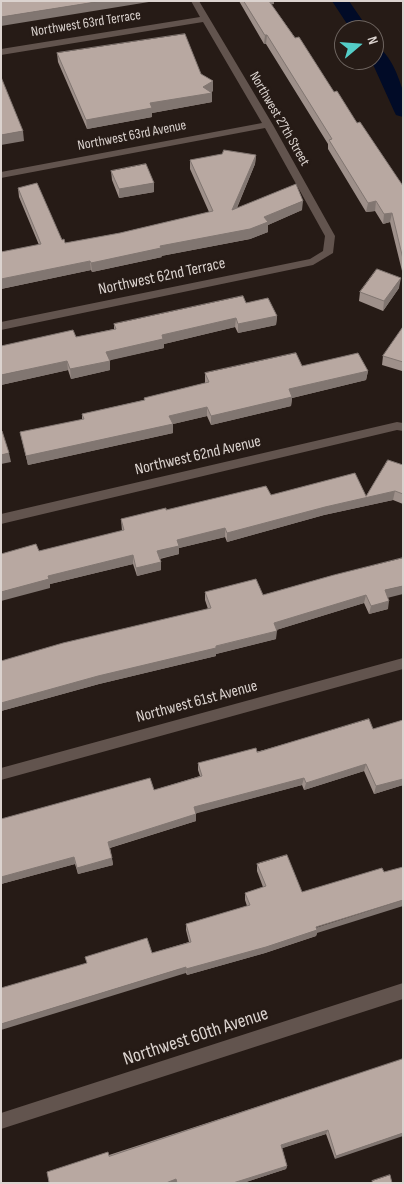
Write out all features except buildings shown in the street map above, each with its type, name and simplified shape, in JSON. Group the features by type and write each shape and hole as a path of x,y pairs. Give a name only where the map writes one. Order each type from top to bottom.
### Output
{"street":[{"name":"Northwest 27th Street","path":"195,1 268,125 330,236 328,253"},
{"name":"Northwest 63rd Terrace","path":"1,52 205,18"},
{"name":"Northwest 63rd Avenue","path":"1,175 268,125"},
{"name":"Northwest 62nd Terrace","path":"1,326 313,262 328,253"},
{"name":"Northwest 62nd Avenue","path":"1,519 397,426 403,427"},
{"name":"Northwest 61st Avenue","path":"1,774 403,663"},
{"name":"Northwest 60th Avenue","path":"1,1121 403,991"}],"waterway":[{"path":"340,1 353,20"},
{"path":"384,68 403,111"}]}
